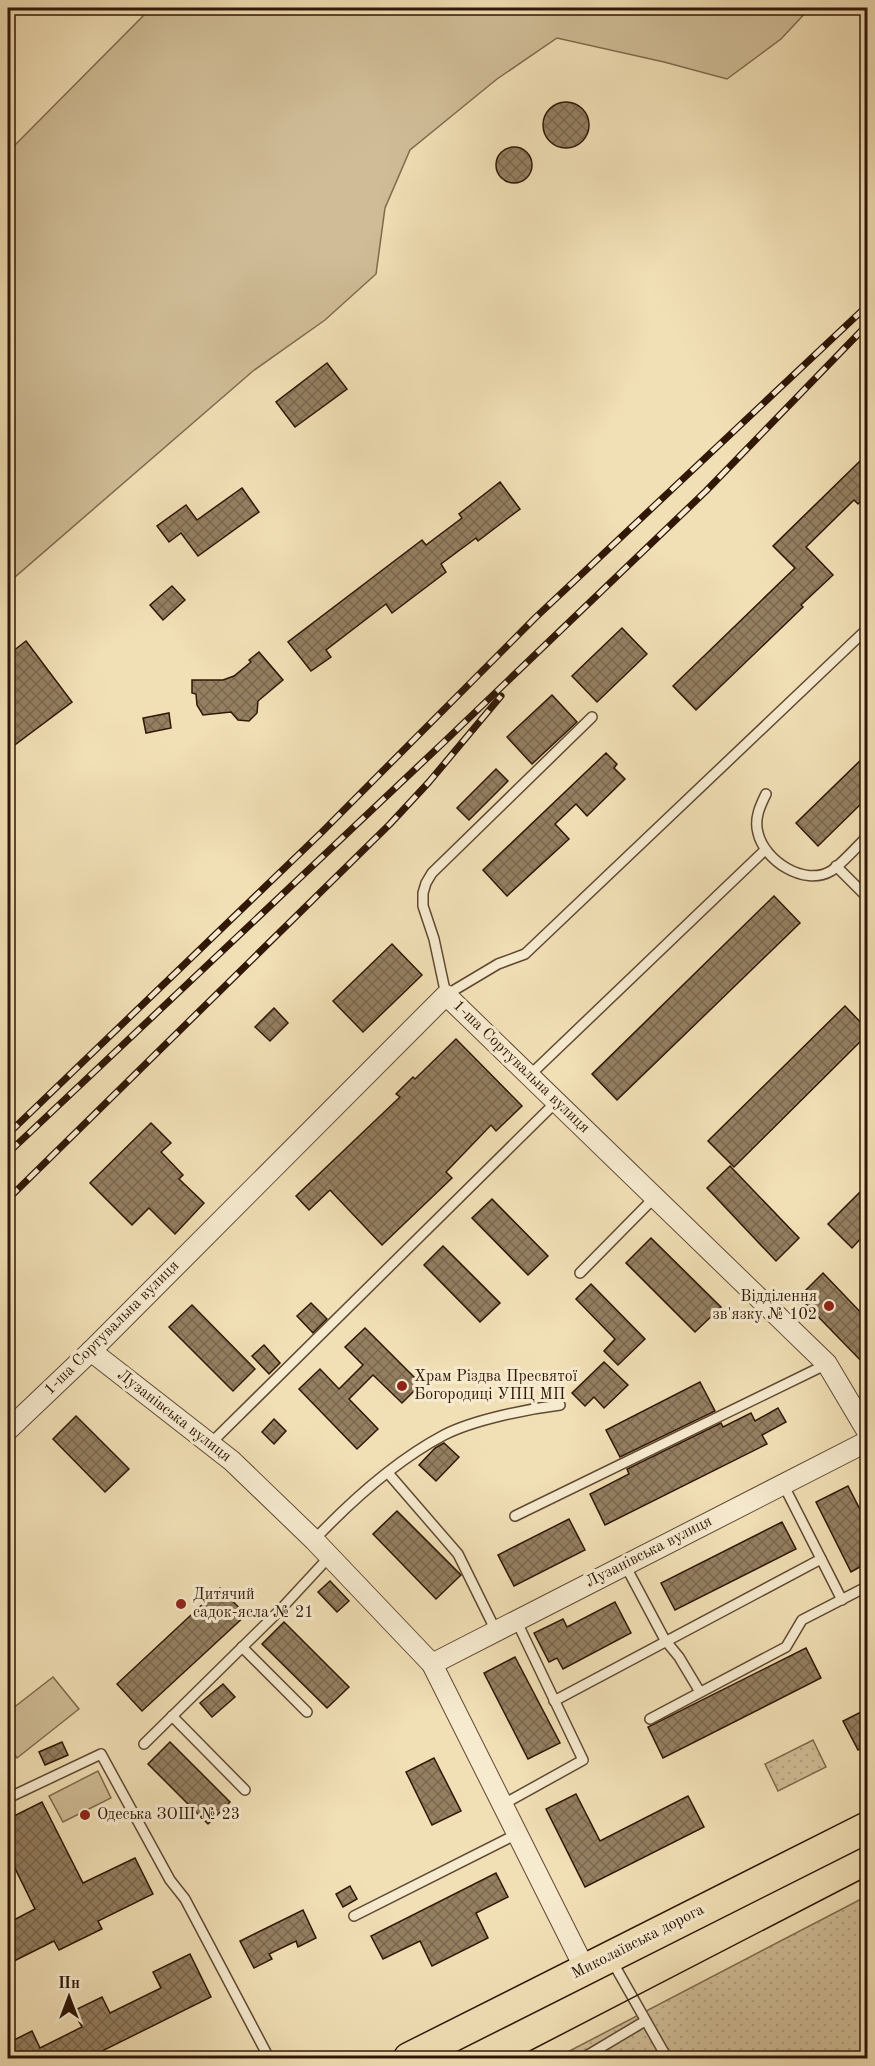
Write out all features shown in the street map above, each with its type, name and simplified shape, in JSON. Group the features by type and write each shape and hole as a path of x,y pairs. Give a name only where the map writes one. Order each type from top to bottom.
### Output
{"main road":[{"name":"Миколаївська дорога","path":"409,2058 867,1827"}],"street":[{"name":"1-ша Сортувальна вулиця","path":"8,1430 91,1351 446,995 827,1364 867,1433"},
{"name":"Лузанівська вулиця","path":"91,1351 232,1461 330,1556 432,1664 517,1834 597,1963"},
{"name":"Лузанівська вулиця","path":"432,1664 867,1441"}],"lane":[{"path":"592,717 432,873 426,883 423,906 434,939 446,995 498,964 525,954 867,628"},
{"path":"766,794 758,810 757,832 765,850 784,866 797,873 816,876 830,871 867,836"},
{"path":"530,1075 765,850"},
{"path":"836,866 867,898"},
{"path":"210,1444 557,1101"},
{"path":"580,1273 656,1197"},
{"path":"514,1516 827,1364"},
{"path":"314,1540 348,1503 417,1451 446,1434 539,1407 560,1405"},
{"path":"388,1473 458,1554 496,1630"},
{"path":"783,1484 842,1600"},
{"path":"144,1744 280,1610 330,1556"},
{"path":"554,1701 821,1558"},
{"path":"625,1565 664,1641 679,1656 700,1692"},
{"path":"650,1719 786,1647 802,1620 867,1586"},
{"path":"502,1805 583,1760 516,1620"},
{"path":"242,1647 307,1713"},
{"path":"172,1716 245,1790"},
{"path":"8,1798 101,1754 170,1880 186,1899 269,2058"},
{"path":"354,1916 517,1834"},
{"path":"597,1963 645,2021 667,2058"},
{"path":"583,2058 645,2021"},
{"path":"599,2048 606,2058"}],"shaded area":[{"path":"151,8 810,8 781,39 727,79 557,38 497,79 410,150 385,208 376,274 325,320 253,371 8,583 8,152"},
{"path":"53,1677 79,1709 17,1758 8,1745 8,1712"},
{"path":"813,1740 826,1767 778,1791 765,1764"},
{"path":"98,1771 111,1798 63,1822 49,1796"},
{"path":"867,1896 867,2058 556,2058"}],"building":[{"path":"566,102 582,109 589,125 582,141 566,148 550,141 543,125 550,109"},
{"path":"514,147 527,152 532,165 527,178 514,183 501,178 496,165 501,152"},
{"path":"327,363 347,389 295,427 276,402"},
{"path":"860,461 867,469 867,494 858,504 854,500 806,547 833,575 696,710 673,686 795,568 773,546"},
{"path":"500,482 520,509 478,541 476,538 441,564 446,572 392,613 386,604 326,650 331,657 311,671 288,642 422,540 426,545 462,518 459,514"},
{"path":"242,488 259,512 198,556 181,533 169,542 157,526 186,505 197,520"},
{"path":"172,586 185,600 163,620 150,605"},
{"path":"622,628 647,654 597,702 572,676"},
{"path":"26,641 72,702 8,750 8,655"},
{"path":"259,652 283,680 258,701 257,713 249,721 238,720 231,712 203,715 197,705 196,694 192,693 192,680 223,680 234,676"},
{"path":"552,695 577,722 532,764 507,737"},
{"path":"169,713 171,728 146,733 143,718"},
{"path":"606,753 617,764 614,768 625,779 587,816 576,804 555,824 569,839 507,896 483,870"},
{"path":"867,754 867,798 818,846 796,823"},
{"path":"496,769 508,781 469,820 457,808"},
{"path":"774,896 800,923 617,1100 592,1074"},
{"path":"392,944 422,975 363,1032 333,1001"},
{"path":"845,1006 867,1029 867,1035 734,1167 708,1141"},
{"path":"274,1008 288,1023 270,1041 255,1027"},
{"path":"456,1039 522,1106 496,1131 491,1125 446,1172 452,1178 382,1245 330,1190 309,1210 296,1196 400,1097 396,1094 413,1077 415,1079"},
{"path":"151,1123 171,1143 161,1152 183,1175 179,1179 204,1203 175,1234 149,1208 132,1225 90,1183"},
{"path":"730,1166 799,1238 776,1261 707,1188"},
{"path":"867,1185 867,1232 852,1248 828,1224"},
{"path":"492,1199 548,1256 528,1275 472,1218"},
{"path":"651,1238 721,1307 695,1332 626,1263"},
{"path":"443,1246 500,1303 480,1322 424,1265"},
{"path":"823,1273 867,1319 867,1367 799,1297"},
{"path":"591,1284 645,1339 618,1365 604,1351 615,1339 576,1299"},
{"path":"311,1303 327,1319 313,1333 297,1316"},
{"path":"192,1305 255,1369 233,1391 169,1327"},
{"name":"Храм Різдва Пресвятої Богородиці УПЦ МП","path":"365,1328 421,1384 402,1403 373,1375 349,1399 378,1429 357,1449 299,1389 320,1369 339,1389 363,1365 345,1347"},
{"path":"264,1345 280,1363 269,1374 252,1356"},
{"path":"604,1362 628,1385 604,1408 594,1397 585,1406 572,1393"},
{"path":"700,1382 715,1411 620,1457 606,1430"},
{"path":"778,1408 786,1422 762,1435 767,1444 605,1525 590,1494 629,1474 627,1469 721,1423 723,1427 751,1413 755,1421"},
{"path":"76,1416 129,1469 105,1492 53,1439"},
{"path":"274,1419 286,1431 274,1444 262,1432"},
{"path":"444,1443 459,1457 436,1481 419,1465 435,1448"},
{"path":"848,1486 867,1523 867,1563 851,1572 816,1502"},
{"path":"397,1511 461,1575 436,1599 373,1534"},
{"path":"569,1519 585,1550 514,1586 498,1555"},
{"path":"782,1522 796,1549 675,1610 661,1583"},
{"path":"330,1581 349,1601 337,1612 318,1592"},
{"path":"220,1588 246,1615 142,1711 117,1684"},
{"path":"615,1602 631,1633 563,1669 557,1658 549,1662 534,1633 563,1619 567,1627"},
{"path":"284,1622 349,1687 327,1708 262,1644"},
{"path":"806,1648 821,1678 663,1758 648,1727"},
{"path":"515,1657 560,1743 528,1759 484,1673"},
{"path":"223,1684 235,1697 212,1717 200,1703"},
{"path":"867,1709 867,1745 858,1750 843,1721"},
{"path":"62,1742 68,1755 45,1765 39,1752"},
{"path":"170,1742 230,1802 208,1824 148,1764"},
{"path":"434,1758 461,1811 432,1825 406,1772"},
{"path":"576,1794 600,1841 688,1796 704,1827 585,1887 546,1809"},
{"path":"42,1802 83,1883 135,1858 153,1894 98,1921 102,1929 59,1950 54,1941 8,1964 8,1923 35,1909 8,1854 8,1819"},
{"path":"496,1873 508,1897 476,1913 488,1938 432,1966 420,1941 383,1959 371,1936"},
{"path":"350,1886 357,1899 343,1907 336,1894"},
{"path":"303,1910 316,1938 298,1947 296,1941 269,1954 272,1959 254,1968 240,1941"},
{"path":"190,1954 211,1997 88,2058 8,2058 8,2043 32,2031 40,2048 82,2027 73,2011 102,1997 110,2013 161,1988 153,1972"}],"tram line":[{"path":"516,2058 868,1876"}],"railway":[{"path":"8,1134 322,832 535,618 868,305"},
{"path":"8,1153 706,491 868,324"},
{"path":"8,1199 390,824 429,782 501,696"}],"place":[{"name":"Відділення зв'язку № 102","path":"829,1306"},
{"name":"Храм Різдва Пресвятої Богородиці УПЦ МП","path":"402,1386"},
{"name":"Дитячий садок-ясла № 21","path":"181,1604"},
{"name":"Одеська ЗОШ № 23","path":"85,1815"}]}
